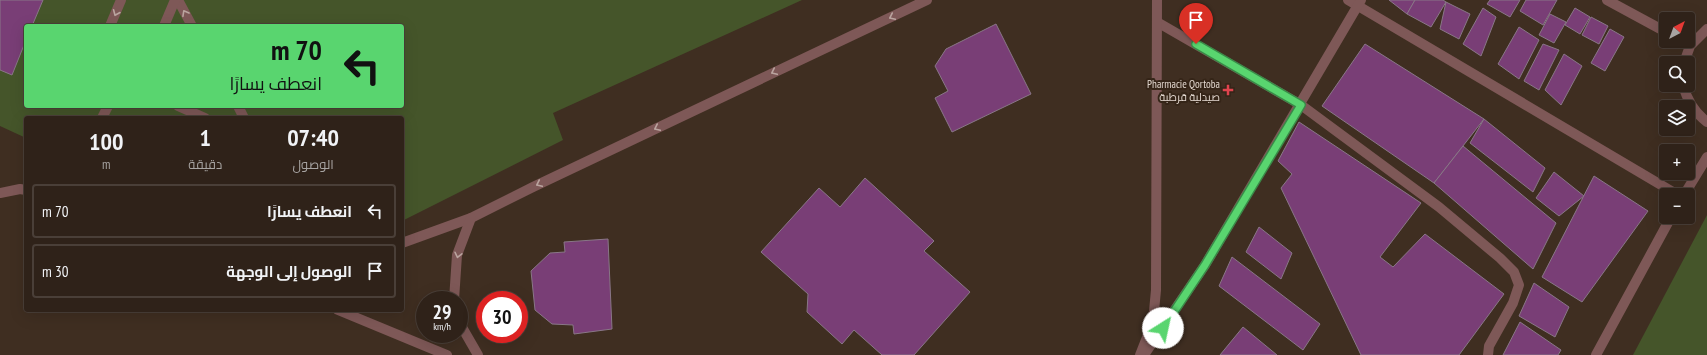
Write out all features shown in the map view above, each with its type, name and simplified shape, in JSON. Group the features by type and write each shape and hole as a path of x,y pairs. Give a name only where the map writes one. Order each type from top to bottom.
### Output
{"street":[{"path":"111,24 121,0"},
{"path":"165,24 177,0"},
{"path":"177,0 191,24"},
{"path":"404,242 471,218 540,183 927,0"},
{"path":"1140,355 1154,322 1156,290 1157,0"},
{"path":"1348,0 1360,3 1666,188"},
{"path":"1607,0 1659,28"},
{"path":"1144,355 1205,265 1360,3"},
{"path":"1157,22 1301,105 1439,207 1478,238 1514,272 1519,285 1513,303 1489,346 1488,355"},
{"path":"1695,37 1707,29"},
{"path":"1686,92 1692,108 1707,122"},
{"path":"182,108 200,116"},
{"path":"1688,188 1707,157"},
{"path":"0,193 20,189 24,190"},
{"path":"455,291 457,255 471,218"},
{"path":"1596,355 1667,224"},
{"path":"343,312 447,355"},
{"path":"468,338 478,355"}],"green space":[{"path":"0,0 802,0 553,113 563,140 404,220 404,116 24,116 24,137 0,126"},
{"path":"1707,215 1707,355 1633,355"}],"building":[{"path":"0,0 43,0 33,24 24,24 24,45 12,75 0,70"},
{"path":"1389,0 1415,0 1407,14"},
{"path":"1415,0 1443,0 1446,2 1431,27 1407,14"},
{"path":"1490,0 1520,0 1510,17 1487,4"},
{"path":"1526,0 1557,0 1543,25 1520,11"},
{"path":"1446,2 1470,14 1459,39 1440,29"},
{"path":"1483,8 1496,17 1481,56 1463,44"},
{"path":"1575,8 1590,17 1580,34 1565,25"},
{"path":"1550,14 1566,22 1554,43 1539,35"},
{"path":"1591,17 1608,26 1599,44 1582,35"},
{"path":"996,24 1031,94 952,132 935,98 948,91 935,66 946,49"},
{"path":"1519,27 1539,40 1519,79 1498,64"},
{"path":"1610,29 1624,37 1605,71 1591,63"},
{"path":"1365,44 1484,119 1434,183 1322,106"},
{"path":"1543,44 1559,50 1539,90 1524,81"},
{"path":"1564,54 1582,66 1561,105 1545,90"},
{"path":"1484,119 1545,168 1533,192 1470,143"},
{"path":"1299,122 1421,203 1380,257 1393,267 1425,234 1504,294 1459,355 1361,355 1281,188 1292,174 1278,161"},
{"path":"1463,146 1556,223 1533,269 1434,183"},
{"path":"1554,172 1584,196 1559,216 1536,198"},
{"path":"1594,176 1648,211 1582,302 1542,277"},
{"path":"865,178 934,241 924,251 970,292 914,355 882,355 854,330 842,344 807,312 808,294 761,252 819,188 840,207"},
{"path":"1259,227 1292,253 1281,279 1246,252"},
{"path":"608,239 612,329 574,334 573,325 552,324 535,310 531,271 550,253 565,252 564,242"},
{"path":"1232,257 1320,324 1303,350 1219,286"},
{"path":"1534,283 1569,307 1555,337 1519,316"},
{"path":"1520,322 1561,350 1558,355 1503,355"},
{"path":"1243,327 1277,355 1220,355"}],"place":[{"name":"Pharmacie Qortoba صيدلية قرطبة","path":"1228,90"}],"route":[{"path":"1163,328 1205,265 1301,105 1196,44"}]}
